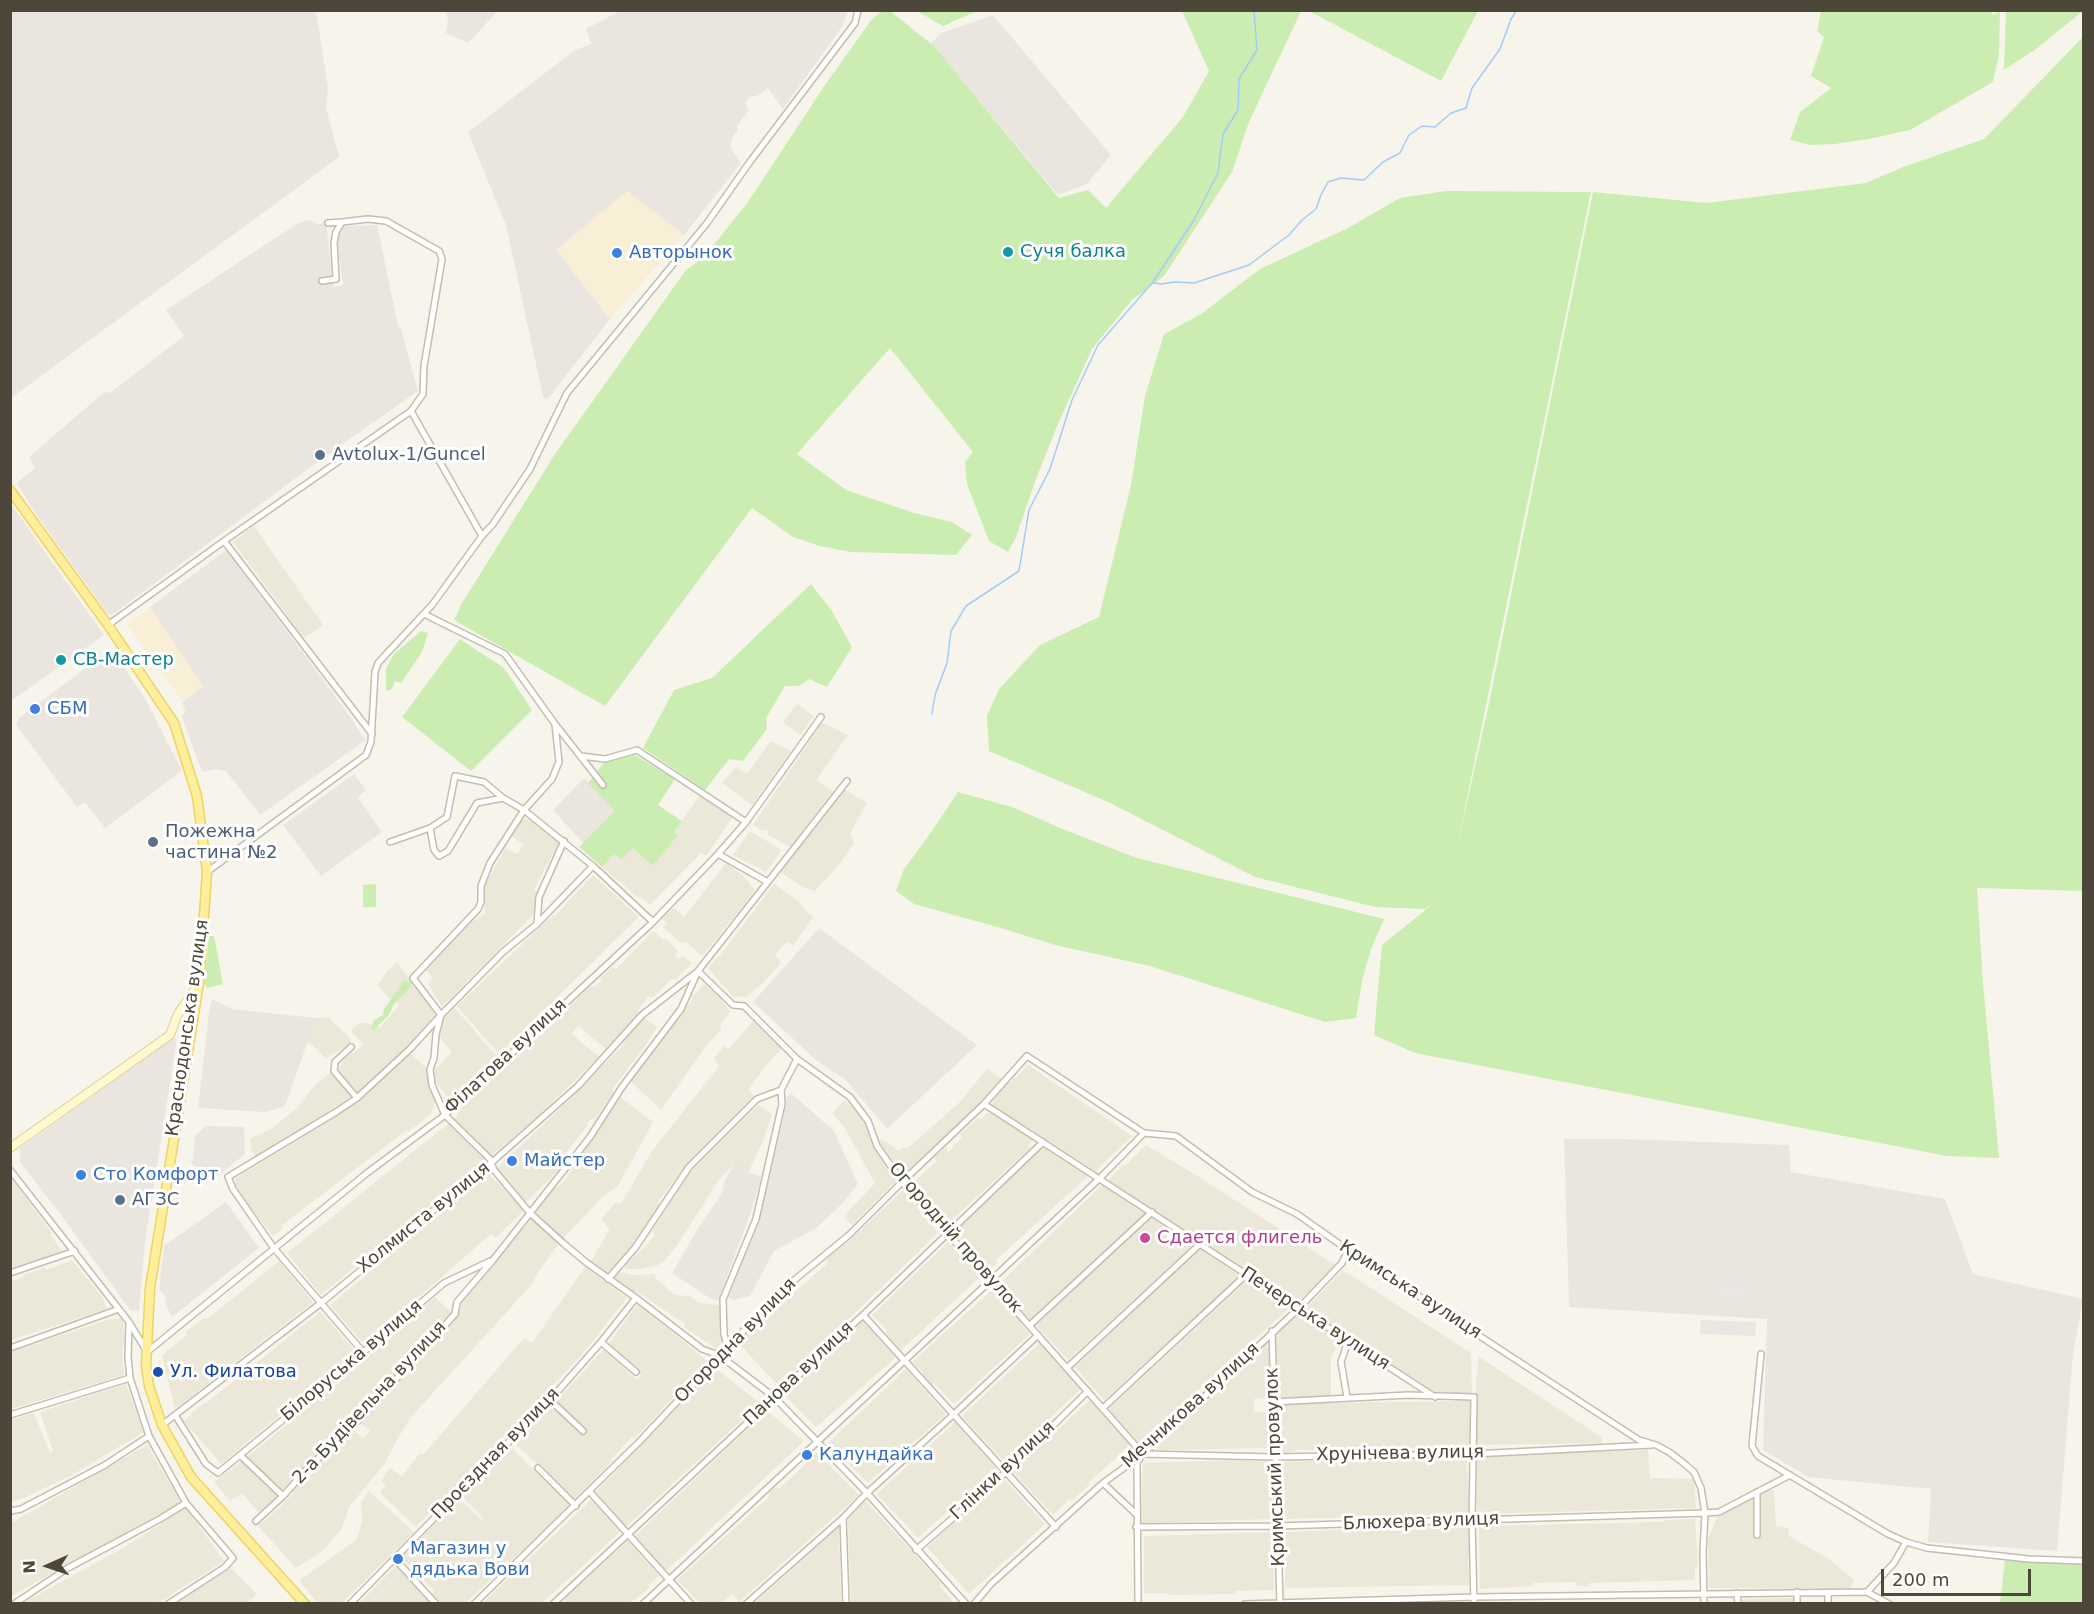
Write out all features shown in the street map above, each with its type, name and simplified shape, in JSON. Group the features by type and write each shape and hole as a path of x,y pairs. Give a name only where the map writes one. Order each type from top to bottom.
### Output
{"main road":[{"name":"Краснодонська вулиця","path":"10,490 108,625 174,723 197,796 207,872 199,983 150,1288 147,1352 149,1386 162,1425 200,1489 305,1604"}],"street":[{"path":"207,872 366,755 372,734 375,672 378,663 424,614 493,524 530,469 567,393 707,223 749,163 855,23 858,10"},
{"path":"108,625 411,411 423,394 424,366 442,259 440,251 386,221 368,219 328,223"},
{"path":"322,282 336,279 334,243 336,232 342,222"},
{"path":"411,411 482,536"},
{"path":"224,541 372,734"},
{"path":"424,614 505,654 555,724 603,785"},
{"name":"Філатова вулиця","path":"147,1352 273,1247 445,1115 653,922 746,822 822,717"},
{"path":"441,1015 413,978 478,909 482,886 490,863 524,810 552,779 559,762 555,724"},
{"path":"581,756 605,759 637,750 746,822"},
{"path":"390,842 430,828 447,817 455,776 484,782 502,798 524,810 564,841 653,922"},
{"path":"698,971 766,881 847,781"},
{"path":"430,828 434,850 439,856 448,851 477,803 502,798"},
{"path":"537,924 539,897 564,841"},
{"path":"718,854 766,881"},
{"path":"363,1352 273,1247 232,1189 228,1177 357,1098 410,1049 504,951 537,924 593,866"},
{"name":"Огородній провулок","path":"698,971 733,1005 744,1006 797,1059 850,1097 868,1121 877,1146 902,1182 1143,1454"},
{"name":"Холмиста вулиця","path":"162,1425 321,1303 491,1163 578,1086 642,1015 698,971"},
{"name":"2-а Будівельна вулиця","path":"240,1455 282,1496 360,1419 454,1314 457,1302 590,1137 622,1087 681,1010 698,971"},
{"path":"10,1148 170,1035 178,1014 199,983"},
{"path":"441,1015 436,1034 435,1058 430,1069 432,1085 445,1115 490,1159 495,1170 530,1212 563,1243 608,1279 702,1350 719,1355 774,1397 867,1493 966,1604"},
{"path":"351,1047 335,1062 334,1071 357,1098"},
{"name":"Огородна вулиця","path":"474,1604 639,1442 781,1290 849,1235 984,1104 1027,1056"},
{"name":"Кримська вулиця","path":"1027,1056 1144,1133 1176,1136 1252,1192 1297,1214 1348,1250 1639,1440 1669,1452 1694,1472 1701,1488 1705,1513 1704,1604"},
{"path":"727,1346 724,1334 723,1299 756,1219 782,1104 781,1090 797,1059"},
{"path":"608,1279 636,1248 689,1167 757,1099 781,1090"},
{"name":"Печерська вулиця","path":"984,1104 1435,1397"},
{"path":"643,1604 1100,1178 1144,1133"},
{"name":"Панова вулиця","path":"553,1604 863,1315 1043,1142"},
{"path":"10,1170 129,1322 147,1352"},
{"path":"1030,1325 1152,1212"},
{"path":"1068,1367 1200,1244"},
{"name":"Мечникова вулиця","path":"974,1604 991,1584 1103,1483 1143,1454 1299,1308 1342,1263 1348,1250"},
{"path":"10,1273 75,1251"},
{"name":"Білоруська вулиця","path":"175,1414 206,1464 218,1473 444,1283 493,1260"},
{"path":"1103,1408 1247,1274"},
{"name":"Проєздная вулиця","path":"350,1604 550,1400 636,1298"},
{"path":"10,1348 119,1309"},
{"path":"863,1315 1056,1527"},
{"path":"129,1322 130,1378 148,1436 186,1503 233,1558 225,1567 168,1604"},
{"name":"Кримський провулок","path":"1272,1331 1280,1603"},
{"path":"746,1604 843,1518 867,1493 1038,1335"},
{"path":"1347,1397 1341,1362 1348,1341"},
{"path":"601,1342 636,1372"},
{"path":"1761,1354 1752,1446 1758,1456 1888,1534 1906,1542 1927,1548 2084,1561"},
{"path":"10,1414 130,1378"},
{"name":"Глінки вулиця","path":"916,1550 1006,1472 1088,1391"},
{"path":"1273,1402 1408,1395 1474,1397 1472,1520 1474,1600"},
{"path":"550,1400 582,1431"},
{"path":"10,1511 21,1509 105,1465 148,1436"},
{"name":"Хрунічева вулиця","path":"1143,1454 1274,1457 1473,1454 1656,1445"},
{"path":"1137,1604 1137,1462 1143,1454"},
{"path":"538,1468 576,1506"},
{"name":"Блюхера вулиця","path":"1136,1527 1278,1526 1719,1512 1791,1475"},
{"path":"1103,1483 1136,1514"},
{"path":"590,1492 692,1604"},
{"path":"1757,1492 1757,1535"},
{"path":"256,1521 282,1496"},
{"path":"16,1603 68,1568 160,1520 186,1503"},
{"path":"843,1518 846,1604"},
{"path":"1867,1592 1894,1563 1906,1542"},
{"path":"395,1559 436,1604"},
{"path":"1245,1604 1867,1592 1889,1604"},
{"path":"1737,1593 1738,1604"},
{"path":"1797,1593 1797,1604"},
{"path":"1828,1593 1828,1604"}],"shaded area":[{"path":"11,10 316,11 328,87 326,108 339,157 11,398"},
{"path":"446,10 498,11 468,43 446,33 448,21"},
{"path":"622,10 847,11 844,24 783,109 768,88 757,96 749,97 745,103 749,110 737,126 738,131 733,136 730,147 741,163 684,235 627,191 556,250 610,319 547,400 543,397 506,225 468,132 575,50 591,44 586,29"},
{"path":"993,15 1111,155 1087,184 1058,195 931,43 941,33"},
{"name":"Авторынок","path":"627,191 684,235 610,319 556,250"},
{"path":"310,220 319,225 328,220 333,287 343,285 337,242 342,226 377,225 398,326 401,329 418,391 327,455 112,615 108,614 37,516 17,483 35,468 29,457 103,393 111,392 184,336 166,310 300,222"},
{"path":"11,504 104,635 10,701"},
{"path":"254,526 323,625 304,638 233,542"},
{"path":"226,550 328,686 323,691 329,687 366,740 260,815 226,771 216,769 202,772 182,717 185,711 182,702 203,686 150,607"},
{"path":"151,608 203,686 182,700 126,623"},
{"path":"111,649 145,698 182,771 105,828 85,802 77,807 16,725 19,718"},
{"path":"797,704 814,716 800,735 783,722"},
{"path":"822,723 848,735 816,780 833,791 790,847 768,835 765,829 763,831 753,825"},
{"path":"771,741 791,751 752,805 722,783 736,767 747,774"},
{"path":"354,774 366,790 358,798 382,832 321,876 283,825"},
{"path":"584,778 616,811 583,843 553,810"},
{"path":"844,789 867,803 850,834 854,843 838,866 815,891 804,888 779,871"},
{"path":"700,795 733,817 706,856 701,853 650,905 602,867 615,854 633,848 653,866 677,835 674,832"},
{"path":"529,819 560,841 534,889 537,892 533,915 442,1007 428,984 433,978 426,970 473,919 485,914 484,887 505,848 517,854 524,845 510,835 523,820"},
{"path":"750,831 782,850 766,872 733,855"},
{"path":"726,863 742,875 755,890 702,956 685,941 682,944 663,927 667,923 662,919 674,908 684,917"},
{"path":"593,875 639,917 499,1054 457,1006 553,915 555,916"},
{"path":"774,884 797,900 809,914 814,916 794,945 786,942 775,955 781,963 763,983 746,997 734,998 708,968"},
{"path":"819,928 977,1045 887,1129 846,1080 817,1061 753,1002"},
{"path":"653,931 664,940 666,939 678,951 675,956 679,959 683,956 692,963 676,979 671,979 655,996 648,997 637,1012 638,1014 606,1049 578,1026 572,1034 599,1057 535,1119 491,1156 453,1120 458,1115 456,1112 591,986 594,987 602,980 600,978 613,967 616,969"},
{"path":"397,962 435,1014 409,1046 357,1093 337,1071 345,1059 364,1044 351,1032 354,1028 359,1023 367,1023 380,1028 399,1005 378,985 387,971"},
{"path":"704,984 721,998 730,1012 720,1026 722,1029 708,1043 661,1110 630,1081"},
{"path":"212,999 232,1009 316,1018 285,1106 266,1112 198,1108"},
{"path":"455,1008 497,1057 450,1100 435,1081 434,1070 452,1052 438,1035 443,1018"},
{"path":"328,1017 351,1039 351,1042 326,1059 312,1044 307,1043 316,1018"},
{"path":"643,1017 657,1027 647,1043 612,1090 614,1092 595,1119 592,1118 587,1123 588,1125 560,1160 563,1166 526,1202 497,1168 625,1043 623,1040"},
{"path":"753,1021 782,1048 748,1090 754,1096 688,1163 657,1203 660,1205 637,1240 608,1274 591,1261 610,1229 601,1219 616,1202 621,1204 652,1151 719,1066 714,1058 724,1046 729,1049"},
{"path":"172,1039 177,1039 145,1241 139,1311 130,1310 20,1162 20,1148"},
{"path":"411,1054 427,1069 426,1073 436,1100 431,1114 282,1225 283,1228 273,1236 249,1206 235,1183 236,1178 336,1117"},
{"path":"1028,1065 1132,1136 1096,1171 992,1105 996,1094"},
{"path":"987,1069 1002,1079 903,1176 900,1175 879,1141 882,1139 899,1151 902,1148 908,1148 961,1101"},
{"path":"331,1072 352,1096 309,1125 256,1156 251,1150 250,1139 271,1129 296,1109 315,1085"},
{"path":"791,1093 834,1131 858,1184 842,1204 815,1229 774,1251 750,1296 733,1300 728,1298 760,1215 787,1096"},
{"path":"620,1097 653,1122 618,1186 605,1195 562,1239 535,1214 546,1197 564,1181"},
{"path":"845,1100 858,1114 897,1180 852,1225 844,1216 875,1183 844,1127 832,1113"},
{"path":"758,1105 772,1114 763,1141 748,1173 732,1166 718,1181 678,1244 665,1260 656,1266 625,1269 626,1264 645,1247 655,1234 652,1232 689,1173"},
{"path":"987,1113 993,1113 1033,1140 1028,1145 1030,1148 945,1226 910,1186 937,1161 934,1158 947,1146 947,1154 962,1137 960,1134 978,1118 981,1120"},
{"path":"449,1123 486,1158 485,1161 321,1295 287,1253"},
{"path":"206,1126 244,1127 245,1154 218,1176 210,1177 192,1164 195,1136"},
{"path":"1564,1139 1789,1145 1791,1172 1945,1199 1973,1274 2083,1299 2073,1354 2057,1551 1928,1542 1931,1489 1808,1477 1763,1450 1767,1319 1569,1307"},
{"path":"1146,1145 1335,1265 1297,1303 1108,1180"},
{"path":"1043,1147 1088,1176 995,1261 997,1263 986,1274 973,1259 975,1256 954,1233"},
{"path":"733,1166 761,1177 752,1209 718,1301 672,1273 717,1201"},
{"path":"489,1174 522,1207 522,1212 496,1238 491,1234 363,1343 330,1305"},
{"path":"11,1178 51,1232 62,1252 11,1268"},
{"path":"1102,1185 1145,1214 1030,1321 1014,1303 1015,1300 999,1284"},
{"path":"903,1190 938,1233 787,1378 784,1376 777,1384 739,1344 747,1334 828,1263 826,1260"},
{"path":"226,1202 259,1248 172,1317 165,1303 166,1297 159,1289 164,1246"},
{"path":"1151,1217 1193,1245 1068,1360 1036,1325"},
{"path":"532,1218 559,1243 533,1280 534,1282 412,1416 385,1463 349,1507 342,1528 324,1550 296,1568 258,1526 279,1508 293,1493 291,1491 303,1480 305,1481 319,1467 319,1463 354,1431 364,1438 370,1431 362,1424 369,1412 461,1308 459,1305"},
{"path":"948,1242 980,1277 901,1350 885,1333 887,1330 872,1315"},
{"path":"1199,1249 1241,1276 1104,1400 1075,1367"},
{"path":"72,1260 102,1297 107,1309 11,1340 11,1281"},
{"path":"279,1261 313,1302 175,1409 162,1355 187,1335 185,1332 205,1317 207,1319"},
{"path":"585,1267 627,1298 579,1358 416,1527 380,1493 386,1485 381,1481 390,1468 402,1477 419,1454 424,1454 524,1338 532,1343"},
{"path":"1343,1270 1471,1353 1472,1394 1436,1393 1306,1308"},
{"path":"619,1272 632,1275 656,1274 655,1278 675,1295 690,1296 700,1303 720,1305 723,1339 717,1349 636,1291 632,1293 613,1279"},
{"path":"1248,1280 1289,1308 1140,1443 1110,1408"},
{"path":"1720,1285 1746,1286 1745,1300 1720,1299"},
{"path":"992,1290 1030,1334 954,1404 934,1383 931,1385 922,1375 923,1372 912,1362"},
{"path":"435,1297 452,1313 360,1412 356,1409 344,1422 345,1427 282,1490 247,1457 337,1384"},
{"path":"638,1304 707,1361 574,1500 515,1444 551,1407 584,1435 587,1431 556,1401 604,1349 636,1379 642,1376 608,1344"},
{"path":"320,1312 356,1352 221,1464 184,1421 192,1412"},
{"path":"1300,1313 1341,1339 1331,1358 1331,1396 1278,1398 1275,1334"},
{"path":"110,1319 123,1319 124,1375 11,1409 11,1352"},
{"path":"1701,1320 1756,1322 1755,1336 1700,1334"},
{"path":"863,1321 896,1357 816,1427 785,1396"},
{"path":"1041,1342 1081,1389 1003,1461 962,1416"},
{"path":"1266,1344 1269,1349 1269,1398 1254,1399 1254,1412 1269,1412 1269,1448 1159,1450 1154,1447"},
{"path":"1479,1357 1603,1438 1601,1443 1477,1445 1476,1381"},
{"path":"715,1368 760,1403 626,1527 596,1492"},
{"path":"906,1369 946,1414 868,1483 828,1443"},
{"path":"126,1384 144,1432 72,1475 11,1502 11,1420 34,1413 50,1453 53,1451 40,1412"},
{"path":"1091,1399 1131,1444 1088,1483 1089,1485 1072,1501 1070,1499 1053,1515 1012,1471"},
{"path":"1471,1401 1469,1447 1296,1450 1279,1453 1276,1447 1277,1405"},
{"path":"767,1411 804,1441 666,1571 635,1536"},
{"path":"955,1422 996,1468 918,1538 877,1494"},
{"path":"147,1445 181,1503 11,1596 11,1523"},
{"path":"511,1447 549,1485 566,1496 571,1503 540,1536 465,1603 441,1603 432,1594 434,1591 402,1558 459,1499 482,1520 484,1519 462,1496"},
{"path":"1648,1450 1650,1478 1694,1479 1696,1508 1477,1514 1477,1456"},
{"path":"817,1453 859,1495 739,1602 732,1594 721,1603 700,1603 677,1580 770,1496 768,1494 776,1487 779,1489"},
{"path":"1467,1457 1468,1513 1361,1520 1361,1517 1285,1519 1285,1491 1280,1491 1280,1462"},
{"path":"243,1460 278,1495 259,1513 242,1493 230,1501 214,1482"},
{"path":"1233,1460 1268,1462 1268,1490 1272,1490 1273,1519 1142,1523 1143,1463"},
{"path":"1004,1479 1045,1524 969,1594 927,1547"},
{"path":"1770,1489 1774,1490 1776,1526 1788,1528 1789,1536 1829,1559 1854,1580 1850,1589 1709,1588 1708,1539 1718,1515"},
{"path":"369,1491 414,1532 342,1603 318,1603 299,1581 357,1539 362,1521 361,1503"},
{"path":"591,1500 620,1532 542,1603 482,1603"},
{"path":"865,1500 941,1583 939,1586 952,1600 951,1603 851,1603 848,1519"},
{"path":"186,1508 224,1561 158,1603 23,1603 123,1548"},
{"path":"1695,1519 1698,1566 1695,1568 1695,1580 1590,1583 1589,1586 1577,1586 1575,1582 1533,1583 1533,1586 1480,1589 1479,1526 1663,1522 1665,1520"},
{"path":"1470,1525 1469,1585 1285,1588 1285,1532"},
{"path":"839,1527 841,1603 755,1603"},
{"path":"1272,1532 1274,1590 1236,1591 1236,1594 1144,1593 1144,1536"},
{"path":"628,1541 659,1576 648,1585 650,1587 629,1603 567,1603 563,1600"},
{"path":"397,1565 431,1603 359,1603"},
{"path":"231,1568 257,1594 247,1603 175,1604"},
{"path":"1794,1598 1794,1603 1742,1603 1742,1599"}],"green space":[{"path":"1991,10 1992,15 2000,12 1999,54 1993,82 1910,130 1835,144 1811,145 1790,140 1800,112 1831,88 1811,76 1824,37 1817,31 1821,11"},
{"path":"2006,10 2083,11 2036,49 2004,70"},
{"path":"882,11 890,11 934,46 1059,198 1088,190 1106,208 1183,117 1209,71 1182,11 1301,11 1249,122 1232,172 1164,276 1132,300 1092,349 1058,424 1016,537 1008,552 989,541 967,484 965,462 973,452 890,348 797,454 846,490 914,513 952,522 972,535 956,555 851,552 820,546 793,537 752,508 605,706 454,620 462,603 555,454 686,270 704,257 748,202 825,85 872,19"},
{"path":"917,11 977,11 943,26"},
{"path":"1309,11 1478,11 1441,81"},
{"path":"2083,37 2083,891 1977,888 1999,1158 1947,1156 1415,1053 1374,1035 1382,945 1434,903 1425,909 1375,907 1255,877 1108,802 989,751 987,716 999,689 1040,645 1099,617 1131,485 1145,396 1164,334 1201,314 1260,269 1348,228 1400,198 1446,191 1591,192 1457,847 1488,708 1593,192 1706,203 1866,183 1903,167 1984,139"},
{"path":"811,584 832,611 852,647 827,687 809,679 799,686 785,686 766,718 767,729 743,761 729,759 705,790 643,748 674,690 712,678"},
{"path":"421,631 428,633 422,652 401,683 395,681 392,689 386,691 386,669 394,654"},
{"path":"460,639 504,668 532,710 471,771 402,717"},
{"path":"635,755 675,779 658,805 682,821 674,832 678,835 653,866 633,848 621,859 615,854 602,867 579,847 615,811 588,783 604,763"},
{"path":"958,792 1012,807 1137,858 1384,919 1371,949 1362,981 1356,1018 1325,1022 1150,966 1055,945 914,904 896,891 904,869"},
{"path":"376,884 376,907 363,907 363,885"},
{"path":"209,936 214,936 223,984 207,988 204,983"},
{"path":"404,981 411,982 411,986 394,1004 389,1015 374,1030 371,1029 374,1020 383,1015 384,1009"},
{"path":"2005,1560 2083,1565 2083,1603 2000,1602"}],"waterway":[{"path":"932,714 935,695 947,663 951,631 966,606 1019,571 1029,510 1050,469 1072,400 1098,345 1153,282 1194,220 1218,173 1223,134 1238,110 1239,79 1257,50 1254,10"},
{"path":"1154,283 1194,283 1249,265 1289,235 1316,209 1328,182 1341,178 1364,180 1383,162 1400,153 1409,135 1422,126 1435,127 1451,113 1466,108 1472,88 1500,49 1511,19 1517,10"}],"place":[{"name":"Сучя балка","path":"1008,252"},
{"name":"Авторынок","path":"617,253"},
{"name":"Avtolux-1/Guncel","path":"320,455"},
{"name":"СВ-Мастер","path":"61,660"},
{"name":"СБМ","path":"35,709"},
{"name":"Пожежна частина №2","path":"153,842"},
{"name":"Майстер","path":"512,1161"},
{"name":"Сто Комфорт","path":"81,1175"},
{"name":"АГЗС","path":"120,1200"},
{"name":"Сдается флигель","path":"1145,1238"},
{"name":"Ул. Филатова","path":"158,1372"},
{"name":"Калундайка","path":"807,1455"},
{"name":"Магазин у дядька Вови","path":"398,1559"}]}
